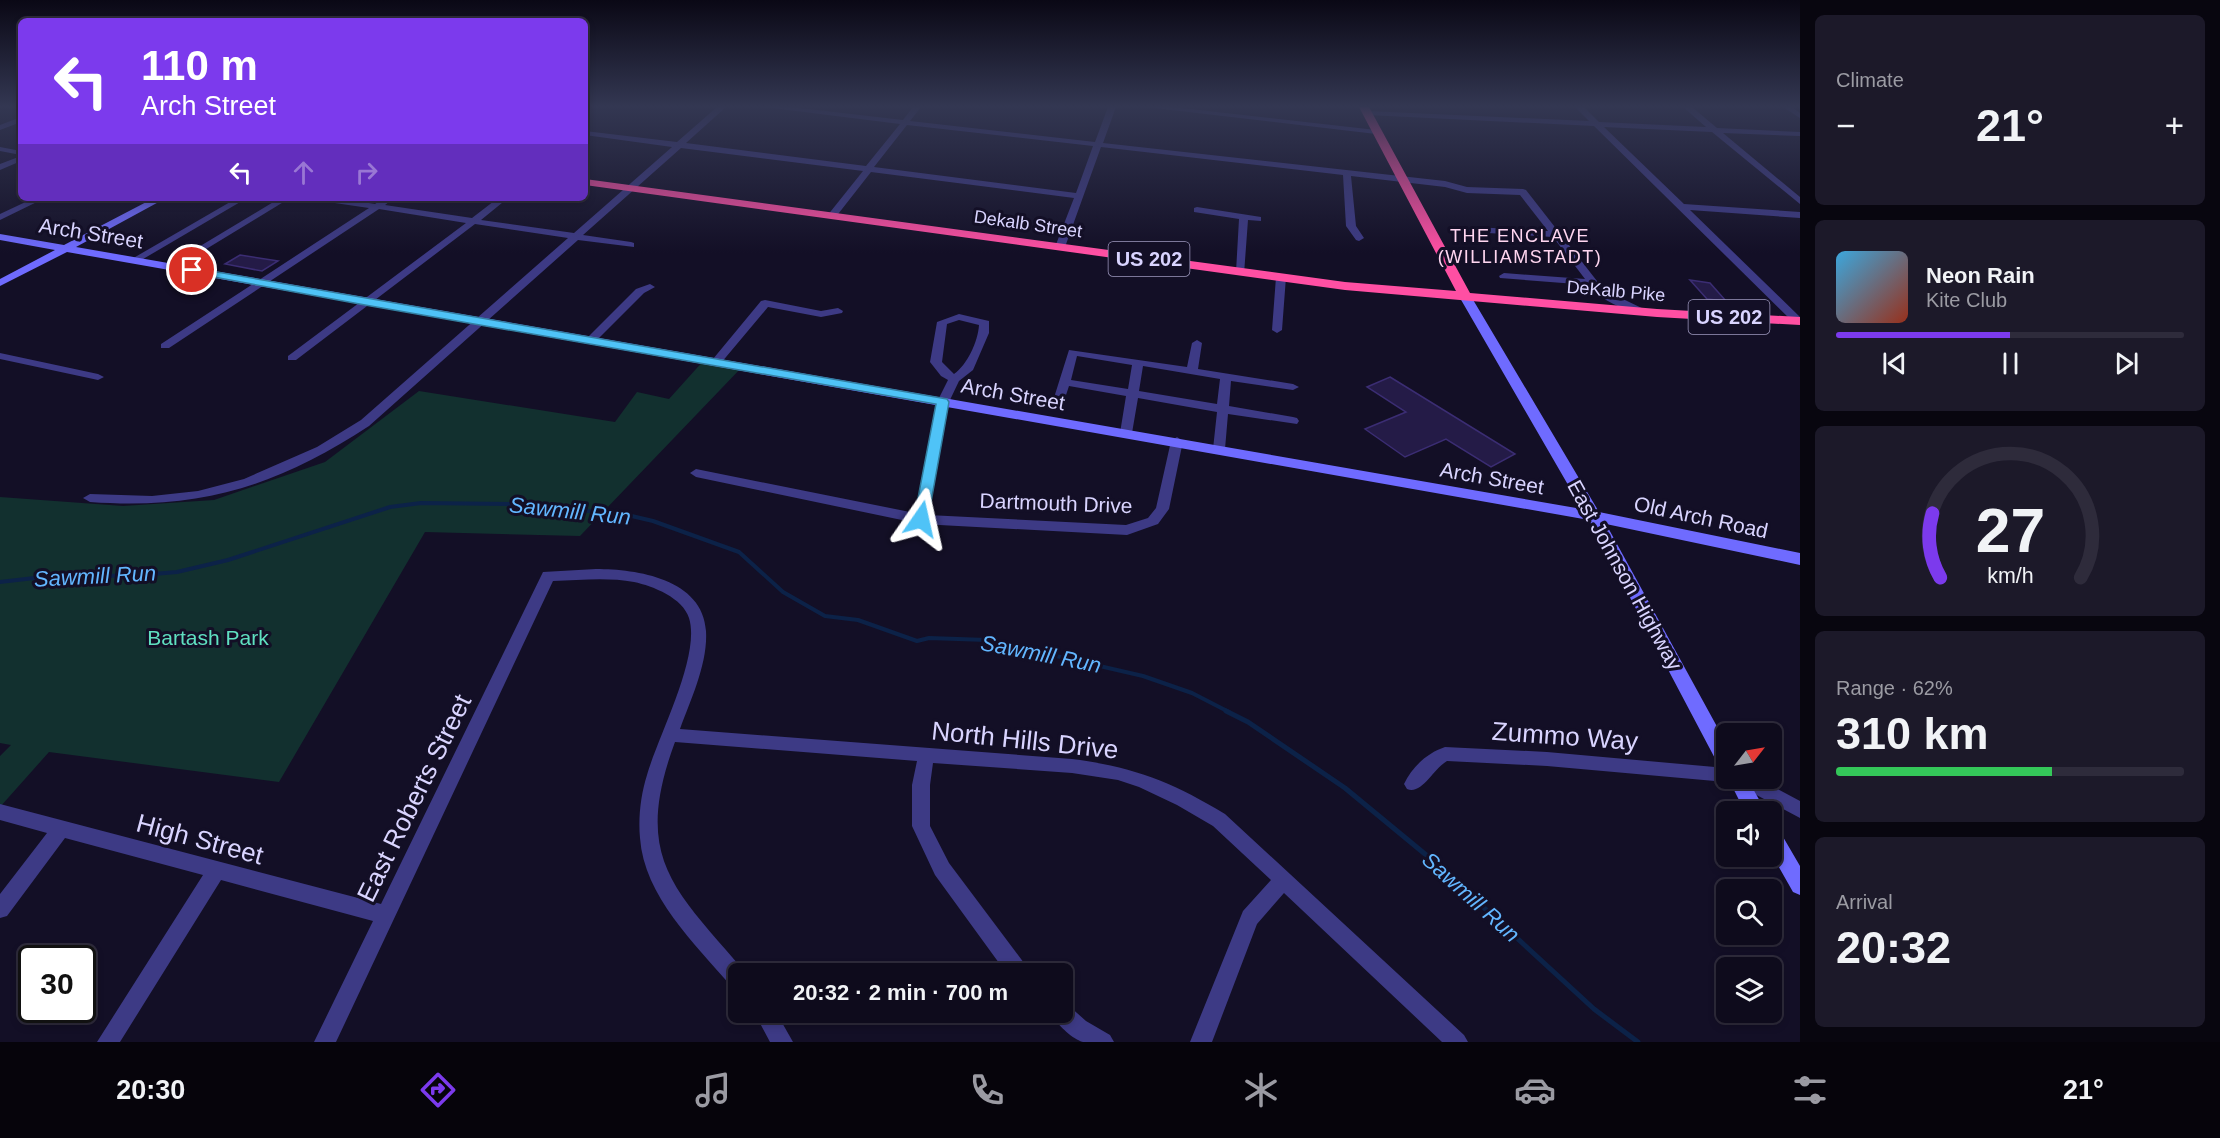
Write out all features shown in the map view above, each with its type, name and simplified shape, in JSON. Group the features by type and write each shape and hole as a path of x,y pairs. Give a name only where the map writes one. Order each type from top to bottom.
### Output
{"highway":[{"path":"1390,156 1466,298"},
{"name":"Dekalb Street","path":"588,182 1345,286 1466,298"},
{"name":"DeKalb Pike","path":"1466,298 1657,313 1799,321"}],"street":[{"path":"90,498 140,501 202,495 306,459 365,423 667,156"},
{"path":"768,156 1078,196"},
{"path":"832,216 880,156"},
{"path":"1060,247 1093,156"},
{"path":"1182,156 1444,184 1467,190 1523,192 1590,282 1600,292 1624,306 1657,313"},
{"path":"1629,156 1799,321"},
{"path":"1745,156 1800,201"},
{"path":"0,167 18,159"},
{"path":"1347,174 1351,226 1359,238"},
{"path":"0,218 35,201"},
{"path":"0,283 155,201"},
{"path":"135,260 238,201"},
{"path":"172,266 281,201"},
{"path":"340,201 631,245"},
{"path":"165,346 386,201"},
{"path":"292,358 500,201"},
{"path":"1683,207 1800,215"},
{"path":"1197,210 1258,219"},
{"path":"1241,272 1244,217"},
{"path":"1474,230 1554,234"},
{"name":"Arch Street","path":"0,237 1177,441 1594,516"},
{"path":"1504,276 1590,282"},
{"path":"1277,330 1281,277"},
{"path":"591,340 640,291 650,287"},
{"name":"East Johnson Highway","path":"1466,298 1594,516 1716,742"},
{"path":"717,361 765,303 821,314 838,311"},
{"path":"921,519 943,402 954,379 967,370 984,333 985,323 959,317 942,322 936,362 945,374 954,379"},
{"path":"1192,371 1197,343"},
{"path":"1058,404 1073,352 1293,387"},
{"path":"0,356 98,377"},
{"path":"1126,433 1138,362"},
{"path":"1219,449 1226,377"},
{"path":"1065,382 1293,421"},
{"name":"Dartmouth Drive","path":"696,473 921,519 1127,530 1153,521 1162,509 1177,441"},
{"name":"Old Arch Road","path":"1594,516 1800,559"},
{"name":"East Roberts Street","path":"325,1042 548,576 617,574 645,579 667,587 685,602 697,618 699,645 670,735"},
{"path":"670,735 657,769 650,803 649,840 657,874 675,904 728,967"},
{"name":"North Hills Drive","path":"670,735 1072,766 1121,773 1190,802 1220,820 1457,1042"},
{"name":"Zummo Way","path":"1413,784 1432,761 1445,754 1547,759 1716,774"},
{"path":"926,756 921,785 921,826 942,869 1012,963"},
{"path":"1759,789 1800,810"},
{"name":"High Street","path":"0,812 386,915"},
{"path":"0,909 62,828"},
{"path":"1782,854 1800,885"},
{"path":"108,1042 216,871"},
{"path":"1201,1042 1250,918 1284,879"},
{"path":"771,1023 782,1042"},
{"path":"1073,1023 1103,1042"}],"green space":[{"name":"Bartash Park","path":"705,359 743,366 580,536 425,532 279,782 49,752 0,807 0,756 11,745 0,743 0,497 123,506 214,500 325,462 419,391 615,422 637,392 669,399"}],"building":[{"path":"240,255 278,261 262,271 225,264"},
{"path":"1690,280 1710,283 1726,301 1707,299"},
{"path":"1390,377 1515,454 1491,467 1446,439 1405,457 1365,429 1406,412 1367,387"}],"waterway":[{"name":"Sawmill Run","path":"0,582 60,575 130,576 177,572 228,560 390,507 421,503 510,504 623,514 653,521 739,552 783,592 825,616 858,620 917,641 929,638 987,640 1143,676 1192,693 1229,712"},
{"name":"Sawmill Run","path":"1226,711 1248,722 1345,788 1431,859 1594,1009 1638,1042"}],"district":[{"name":"THE ENCLAVE (WILLIAMSTADT)","path":"1520,246"}],"route":[{"path":"192,270 943,402 921,519"}]}
